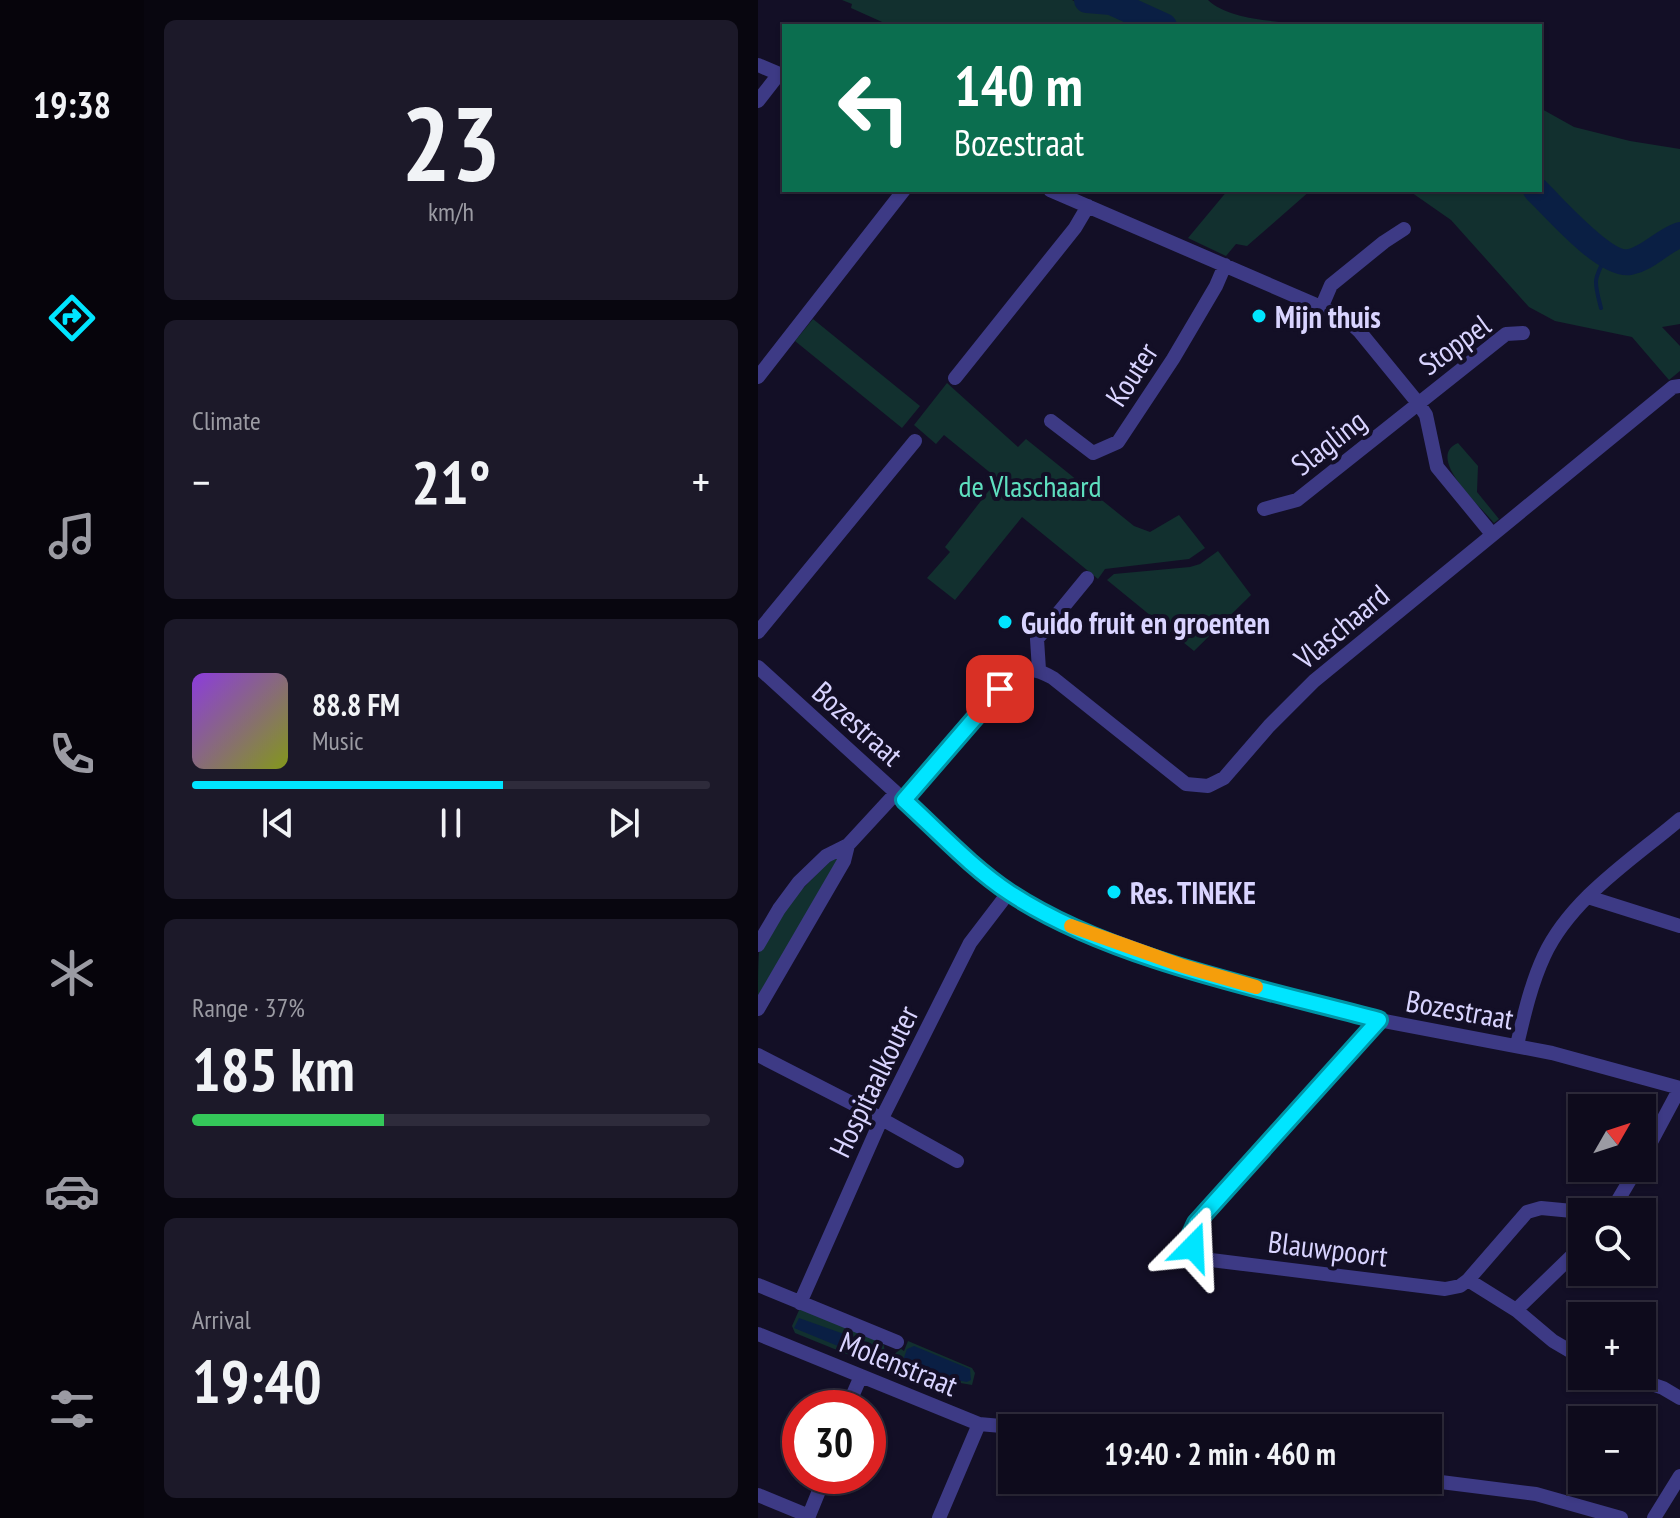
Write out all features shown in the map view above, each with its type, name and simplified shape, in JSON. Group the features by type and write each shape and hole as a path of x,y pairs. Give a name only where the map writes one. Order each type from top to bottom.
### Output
{"street":[{"path":"758,65 782,75 758,101"},
{"path":"760,372 902,192"},
{"path":"1055,192 1344,317 1418,403 1426,415 1437,467 1492,534"},
{"path":"955,378 1075,228 1088,206"},
{"path":"1322,306 1331,285 1404,229"},
{"name":"Kouter","path":"1051,421 1093,453 1118,442 1173,359 1225,265"},
{"name":"Stoppel","path":"1418,403 1506,334 1523,333"},
{"name":"Vlaschaard","path":"1039,670 1065,686 1186,784 1208,786 1224,778 1314,681 1673,387 1680,386"},
{"name":"Slagling","path":"1264,509 1297,500 1418,403"},
{"path":"758,632 915,441"},
{"path":"758,945 799,882 826,856 848,845 900,797 1014,675 1026,669 1039,670 1037,639 1087,578"},
{"name":"Bozestraat","path":"761,676 1009,892 1056,920 1152,956 1379,1020 1517,1045 1610,1067 1680,1088"},
{"path":"1517,1045 1529,997 1545,954 1564,924 1588,897 1680,819"},
{"path":"758,1009 844,861 848,845"},
{"name":"Hospitaalkouter","path":"800,1303 881,1120 970,943 1009,892"},
{"path":"1588,897 1680,926"},
{"name":"Blauwpoort","path":"1379,1020 1196,1223 1190,1236 1193,1247 1199,1256 1211,1260 1445,1289 1460,1286 1468,1280"},
{"path":"758,1055 957,1161"},
{"path":"1656,1133 1680,1088"},
{"path":"1568,1211 1541,1208 1527,1212 1468,1280 1516,1310 1568,1350"},
{"path":"1516,1310 1553,1271 1568,1262"},
{"name":"Molenstraat","path":"758,1285 897,1342"},
{"name":"Molenstraat","path":"758,1334 979,1424 998,1426"},
{"path":"855,1390 861,1376"},
{"path":"1656,1386 1680,1398"},
{"path":"939,1518 979,1424"},
{"path":"1654,1518 1680,1476"},
{"path":"1442,1482 1536,1494 1621,1518"},
{"path":"758,1495 809,1517 818,1494"}],"green space":[{"path":"842,0 1072,0 1122,11 1150,24 887,24 851,8 852,4"},
{"path":"1118,0 1208,0 1218,8 1246,17 1301,24 1168,24"},
{"path":"1542,109 1574,127 1680,149 1680,229 1659,238 1639,254 1631,256 1606,249 1542,191"},
{"path":"1226,192 1309,192 1247,246 1236,244 1226,256 1188,238"},
{"path":"1411,192 1529,192 1596,254 1626,270 1650,266 1680,243 1680,324 1662,327 1680,346 1680,371 1669,380 1632,337 1555,321 1529,307 1451,220"},
{"path":"813,319 920,406 902,428 795,341"},
{"name":"de Vlaschaard","path":"947,383 1018,447 1026,439 1134,526 1150,532 1179,515 1205,548 1189,559 1105,569 1098,579 1022,517 955,600 927,578 950,552 945,547 998,479 944,435 936,444 914,425"},
{"path":"1458,443 1478,466 1477,492 1499,519 1494,523 1451,471 1449,450"},
{"path":"1218,551 1251,595 1194,651 1107,580 1114,574 1190,567"},
{"path":"836,856 840,858 758,997 759,953 766,939 792,900"},
{"path":"800,1308 883,1342 885,1352 893,1355 901,1349 904,1351 908,1341 972,1368 975,1373 972,1385 886,1370 795,1333 792,1326"}],"water":[{"path":"799,1318 872,1344 867,1358 794,1328"},
{"path":"914,1346 970,1369 971,1380 967,1382 902,1370 907,1349"}],"waterway":[{"path":"1087,0 1111,2 1160,24"},
{"path":"1538,192 1594,246 1620,261 1637,260 1680,235"},
{"path":"1601,308 1596,281 1606,256"}],"slow traffic":[{"path":"1071,926 1183,966 1256,987"}],"place":[{"name":"Mijn thuis","path":"1259,316"},
{"name":"Guido fruit en groenten","path":"1005,622"},
{"name":"Res. TINEKE","path":"1114,892"}],"route":[{"path":"1000,689 904,800 971,861 1009,892 1056,920 1107,940 1183,966 1379,1020 1196,1223 1190,1236 1193,1247"}]}
